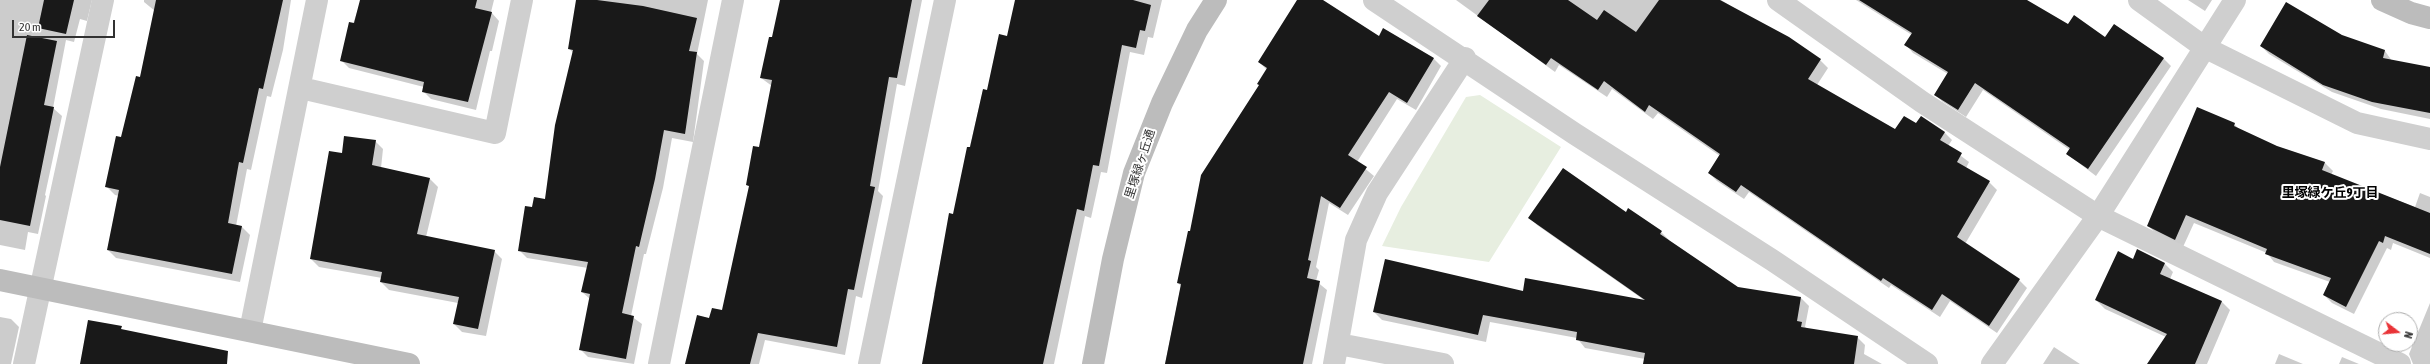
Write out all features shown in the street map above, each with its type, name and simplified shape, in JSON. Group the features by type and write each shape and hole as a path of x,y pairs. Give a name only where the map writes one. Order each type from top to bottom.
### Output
{"street":[{"path":"24,364 103,0"},
{"path":"250,331 301,88 317,0"},
{"path":"301,88 495,133 522,0"},
{"path":"659,364 733,0"},
{"path":"869,364 945,0"},
{"name":"里塚緑ヶ丘通","path":"1093,364 1113,259 1134,174 1162,103 1197,30 1216,0"},
{"path":"1374,0 1465,58 1576,134 1772,260 1927,364"},
{"path":"1778,0 1922,102 2098,216 2400,364"},
{"path":"2139,0 2204,47 2357,123 2430,139"},
{"path":"1992,364 2098,216 2235,0"},
{"path":"2382,0 2411,13 2430,18"},
{"path":"1443,364 1337,354 1356,240 1377,193 1465,58"},
{"path":"0,280 409,364"}],"shaded area":[{"path":"1480,95 1561,147 1489,262 1382,246 1401,207 1466,97"}],"building":[{"path":"44,0 74,0 66,34 38,28"},
{"path":"156,0 283,0 263,89 259,88 243,163 239,162 228,223 242,226 232,274 107,250 119,190 105,187 116,136 121,137 136,76 140,77"},
{"path":"360,0 477,0 475,8 492,12 468,102 422,92 424,82 340,61 349,22 354,23"},
{"path":"576,0 597,0 643,6 697,18 689,51 697,52 685,134 664,130 655,179 639,247 636,246 622,313 634,316 626,359 579,350 590,294 581,292 588,262 518,251 525,206 532,207 534,197 545,199 555,125 573,50 568,49"},
{"path":"780,0 912,0 897,78 889,77 870,186 875,187 854,290 848,289 837,347 758,333 750,364 685,364 697,315 709,318 712,308 722,310 749,186 746,185 753,146 759,147 772,80 760,78 769,37 772,37"},
{"path":"1015,0 1133,0 1151,5 1145,31 1140,30 1136,48 1122,45 1099,166 1093,165 1084,211 1077,209 1043,364 922,364 949,213 953,214 967,147 970,147 983,89 987,90 999,34 1007,36"},
{"path":"1297,0 1323,0 1379,36 1383,28 1434,58 1407,103 1389,92 1348,155 1367,167 1340,208 1321,196 1308,260 1311,261 1307,278 1320,281 1303,364 1165,364 1181,284 1177,283 1188,231 1190,231 1201,175 1259,85 1257,84 1267,68 1258,62"},
{"path":"1489,0 1568,0 1597,20 1604,10 1636,32 1659,0 1720,0 1789,37 1821,59 1808,79 1895,129 1904,116 1916,123 1921,116 1945,132 1940,140 1962,153 1957,162 1990,181 1957,237 2020,279 1989,326 1942,294 1932,310 1883,278 1881,281 1741,185 1736,192 1708,173 1720,154 1649,105 1645,112 1604,81 1598,90 1551,58 1546,65 1477,16"},
{"path":"1859,0 2027,0 2068,24 2074,15 2105,37 2114,24 2164,58 2088,169 2066,154 2070,148 1975,83 1958,110 1934,95 1948,72 1904,45 1912,33"},
{"path":"2286,2 2342,35 2385,50 2383,58 2430,67 2430,113 2372,102 2323,85 2260,46"},
{"path":"27,35 57,41 44,105 54,107 30,226 0,220 0,167"},
{"path":"2197,107 2235,123 2234,126 2277,146 2325,162 2322,170 2430,213 2430,254 2385,236 2383,243 2379,241 2346,307 2323,295 2331,278 2265,254 2267,249 2186,215 2175,240 2147,226"},
{"path":"344,136 376,140 372,165 430,178 417,234 495,250 478,329 453,324 459,297 380,282 382,272 310,259 329,151 342,153"},
{"path":"1563,168 1626,212 1628,208 1662,231 1660,234 1738,287 1801,297 1797,321 1802,322 1801,327 1858,336 1854,364 1643,364 1645,353 1576,340 1577,332 1483,315 1478,335 1373,312 1385,259 1523,291 1525,278 1645,300 1528,218"},
{"path":"2137,249 2165,263 2160,274 2222,301 2195,364 2147,364 2167,334 2095,300 2118,251 2133,259"},
{"path":"88,320 122,326 121,329 228,351 227,364 80,364"}],"district":[{"name":"里塚緑ケ丘9丁目","path":"2330,193"}]}
